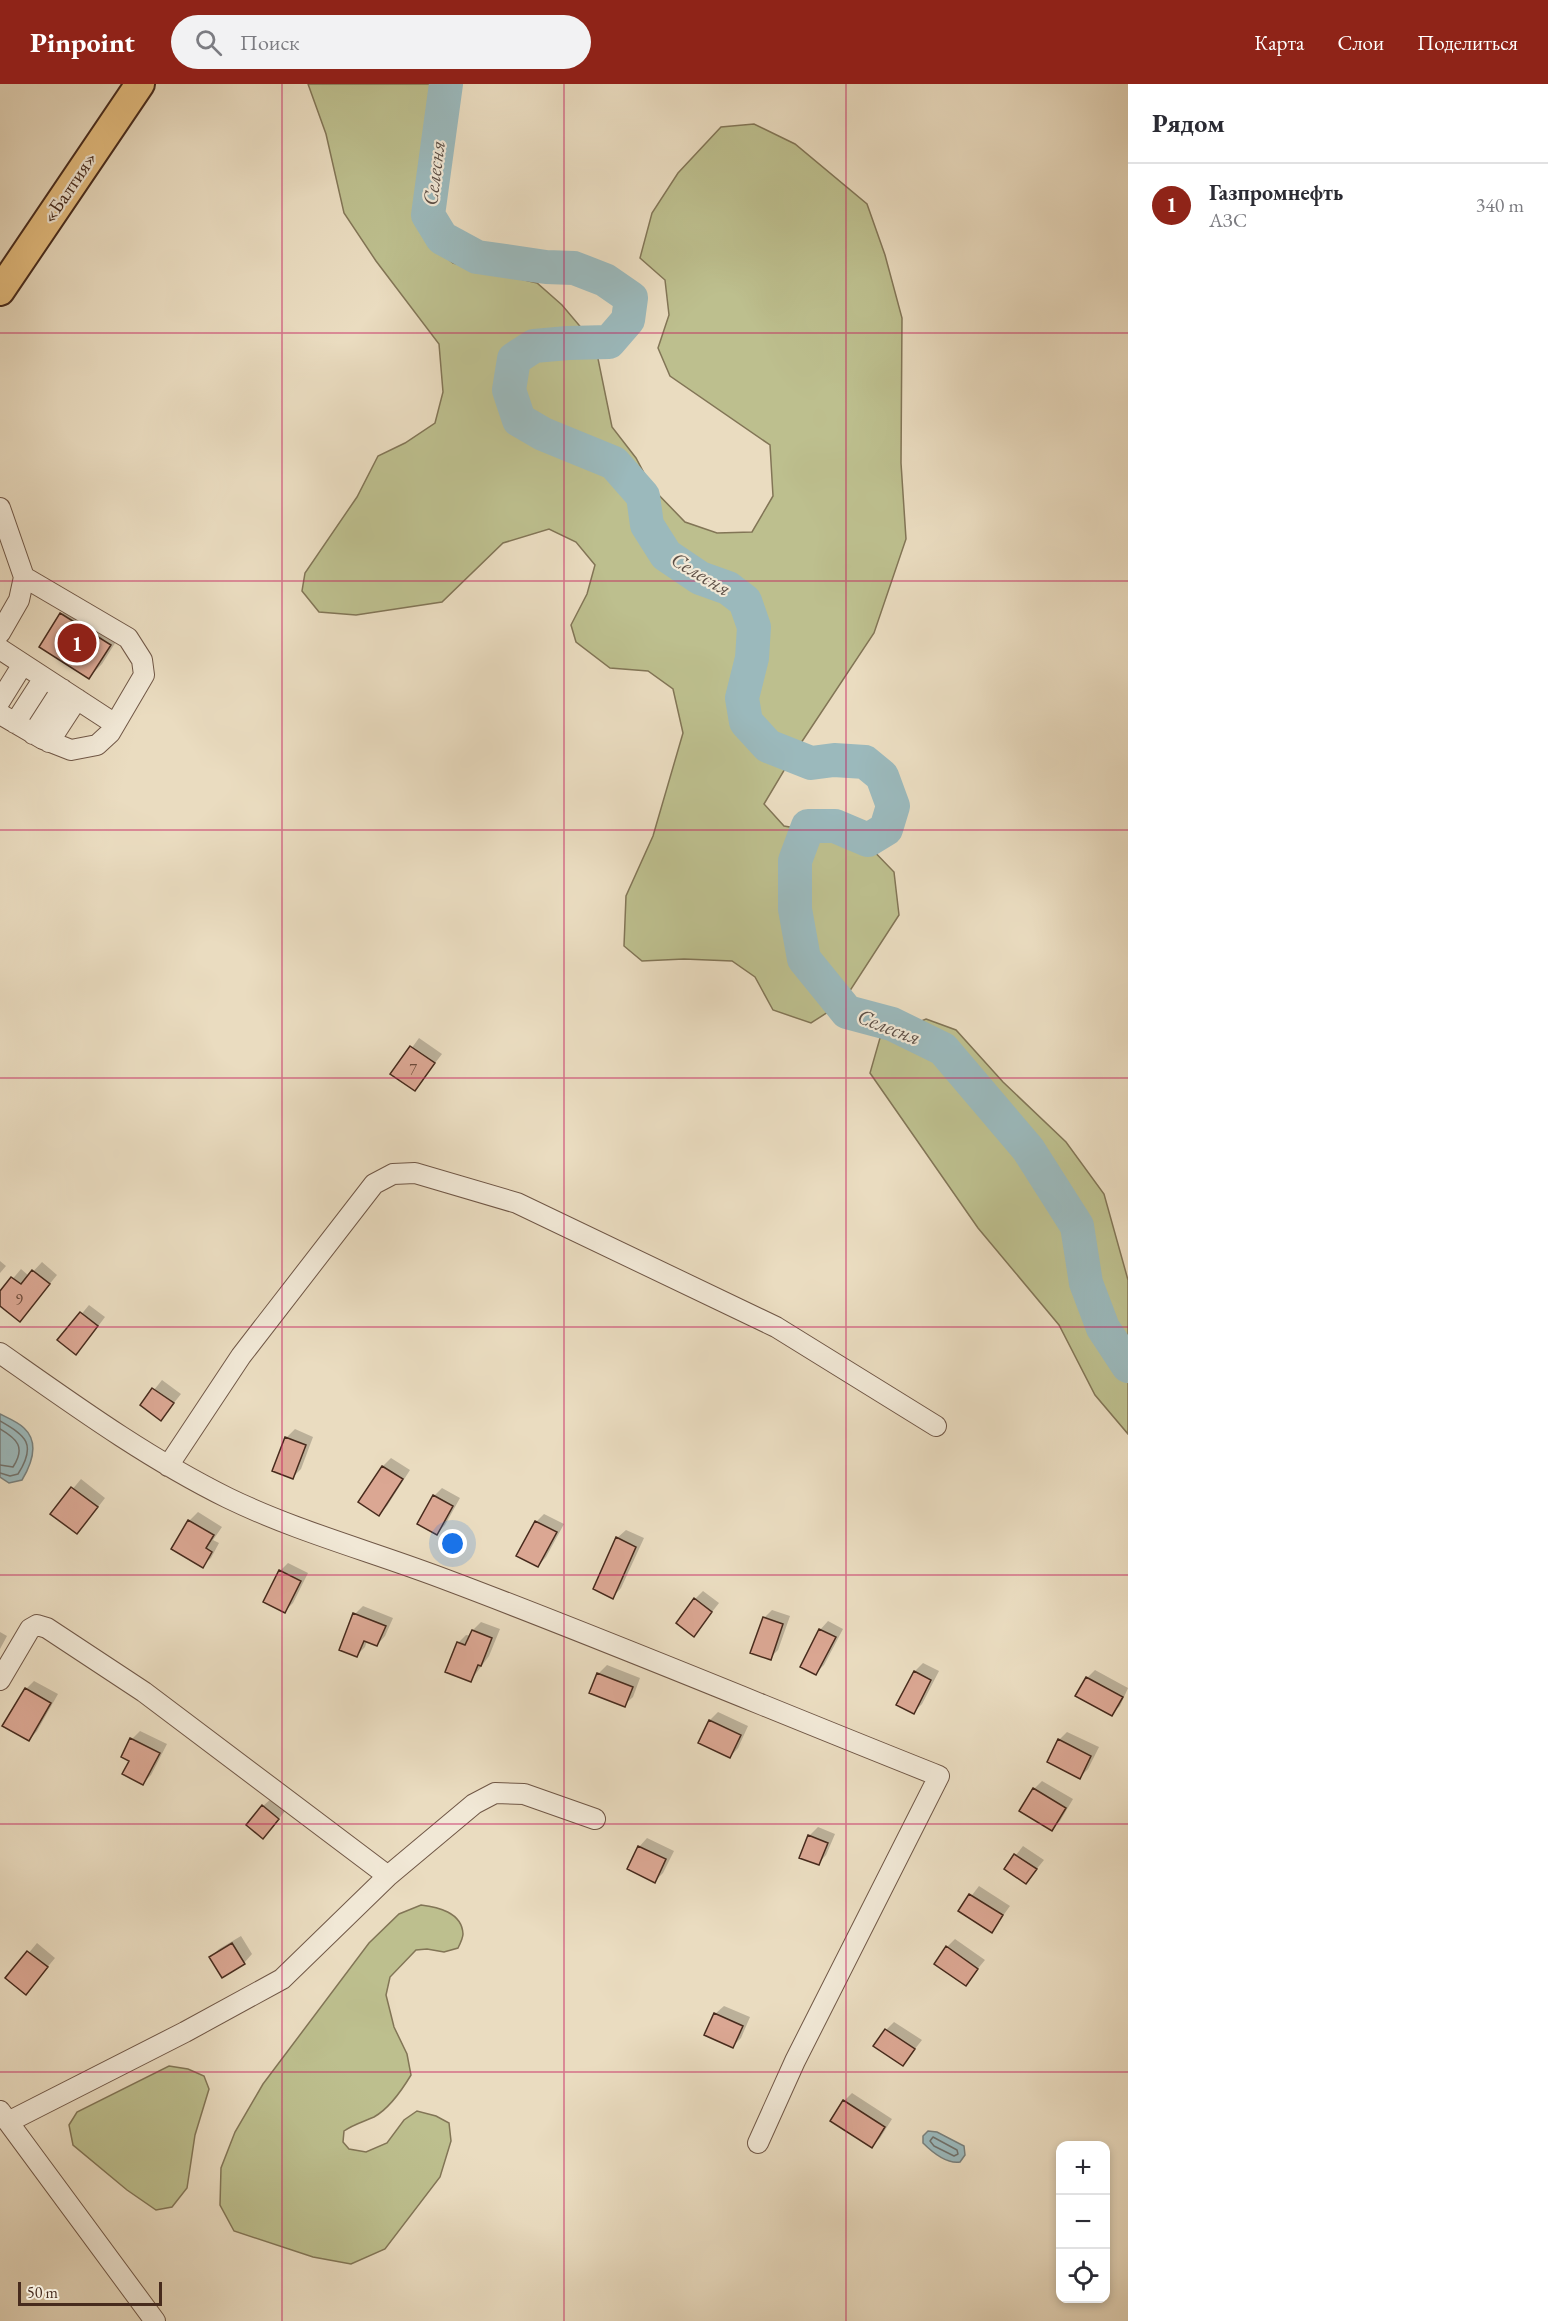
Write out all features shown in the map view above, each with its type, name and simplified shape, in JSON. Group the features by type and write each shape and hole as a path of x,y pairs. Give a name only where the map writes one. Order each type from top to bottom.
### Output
{"highway":[{"name":"«Балтия»","path":"0,291 140,84"}],"street":[{"path":"0,508 24,577 19,600 0,633"},
{"path":"24,577 128,638 142,660 144,675 110,733 97,745 71,750 41,738 7,719 44,678"},
{"path":"0,649 115,724"},
{"path":"0,701 23,664"},
{"path":"41,738 70,694"},
{"path":"168,1466 241,1356 374,1184 393,1174 415,1173 517,1203 776,1327 936,1426"},
{"path":"0,1353 107,1428 168,1466 229,1498 288,1523 447,1580 939,1776 795,2061 758,2143"},
{"path":"0,1680 30,1629 37,1624 47,1628 144,1692 388,1876"},
{"path":"155,2321 4,2116 185,2032 282,1979 388,1876 474,1804 495,1793 524,1794 595,1818"}],"green space":[{"path":"308,84 430,84 429,120 417,220 427,241 453,263 537,283 562,305 595,344 612,427 636,458 652,488 685,522 717,533 752,532 773,496 770,445 670,376 658,348 669,315 665,280 640,258 652,213 678,173 721,127 754,124 795,144 867,204 885,255 902,318 901,463 906,539 874,633 795,752 764,804 784,826 863,840 894,872 899,915 842,1003 811,1023 773,1010 755,977 732,961 684,959 642,961 624,946 626,896 653,836 683,733 673,689 648,671 610,668 576,642 571,625 587,594 595,565 576,542 549,529 503,543 442,602 356,615 319,612 302,591 305,573 357,497 378,456 405,443 435,423 443,392 439,344 376,261 344,213 326,134"},
{"path":"926,1019 956,1030 1003,1082 1066,1142 1104,1194 1128,1280 1128,1434 1095,1395 1059,1325 978,1228 870,1073 880,1038"},
{"path":"421,1905 441,1909 458,1920 462,1927 462,1939 458,1948 444,1952 416,1950 390,1977 386,1995 394,2027 407,2054 411,2075 400,2093 385,2109 374,2117 344,2131 343,2142 349,2149 366,2152 387,2143 404,2120 417,2111 436,2116 449,2123 451,2141 440,2177 385,2249 351,2264 313,2257 234,2231 220,2205 221,2168 235,2132 263,2084 369,1943 399,1914"},
{"path":"169,2066 188,2069 204,2076 209,2089 195,2135 187,2188 172,2207 156,2210 127,2190 73,2145 69,2125 77,2112"}],"water":[{"path":"0,1414 24,1428 32,1440 33,1447 31,1461 22,1480 9,1483 0,1477"},
{"path":"928,2131 937,2132 964,2146 965,2155 960,2162 945,2159 923,2143 923,2136"}],"building":[{"path":"60,613 111,645 89,679 39,647"},
{"path":"410,1046 435,1063 415,1091 390,1074"},
{"path":"32,1270 50,1284 20,1322 0,1306 0,1291 11,1277 21,1284"},
{"path":"80,1312 98,1326 76,1355 57,1340"},
{"path":"152,1388 174,1403 161,1421 140,1405"},
{"path":"285,1437 306,1445 293,1479 272,1471"},
{"path":"382,1466 403,1479 379,1516 358,1502"},
{"path":"71,1487 98,1507 77,1534 50,1514"},
{"path":"433,1495 453,1506 437,1535 417,1524"},
{"path":"188,1520 214,1535 206,1548 212,1552 203,1568 171,1549"},
{"path":"535,1521 557,1532 538,1567 516,1556"},
{"path":"616,1537 636,1547 613,1599 593,1589"},
{"path":"279,1570 301,1581 285,1613 263,1602"},
{"path":"694,1598 712,1612 694,1637 676,1623"},
{"path":"353,1613 386,1626 377,1646 364,1641 357,1657 339,1650"},
{"path":"763,1617 783,1624 771,1660 750,1653"},
{"path":"819,1629 836,1637 816,1675 800,1667"},
{"path":"472,1630 492,1638 481,1666 478,1665 471,1682 445,1672 457,1642 465,1645"},
{"path":"914,1671 931,1680 914,1714 896,1705"},
{"path":"597,1673 633,1687 625,1707 589,1693"},
{"path":"1086,1677 1123,1697 1112,1716 1075,1696"},
{"path":"25,1688 51,1703 29,1741 2,1726"},
{"path":"709,1720 741,1735 730,1758 698,1743"},
{"path":"130,1738 160,1753 143,1785 122,1774 129,1761 121,1757"},
{"path":"1058,1739 1091,1756 1080,1779 1047,1762"},
{"path":"1033,1788 1066,1808 1052,1831 1019,1811"},
{"path":"262,1805 279,1819 263,1839 246,1825"},
{"path":"808,1835 828,1843 819,1865 799,1858"},
{"path":"638,1846 666,1859 655,1883 627,1869"},
{"path":"1014,1854 1037,1869 1026,1884 1004,1869"},
{"path":"969,1894 1003,1915 992,1933 958,1911"},
{"path":"232,1943 245,1964 222,1978 209,1957"},
{"path":"946,1946 978,1969 966,1986 934,1964"},
{"path":"27,1951 48,1967 26,1995 5,1978"},
{"path":"714,2013 743,2026 733,2048 704,2035"},
{"path":"885,2029 915,2049 903,2066 873,2046"},
{"path":"843,2100 885,2127 872,2148 830,2121"}],"waterway":[{"name":"Селесня","path":"446,84 428,215 442,238 477,257 546,267 574,268 605,280 631,298 628,320 609,342 534,346 514,359 509,390 519,420 543,434 614,463 643,496 647,525 666,555 700,578 728,588 745,601 754,627 752,658 742,698 746,722 768,746 811,763 834,760 865,762 882,776 893,806 886,829 868,840 835,826 808,826 795,861 795,909 804,959 847,1012 892,1024 943,1049 1028,1149 1077,1226 1086,1283 1103,1328 1128,1366"}],"place":[{"name":"Газпромнефть","path":"77,643"}]}
